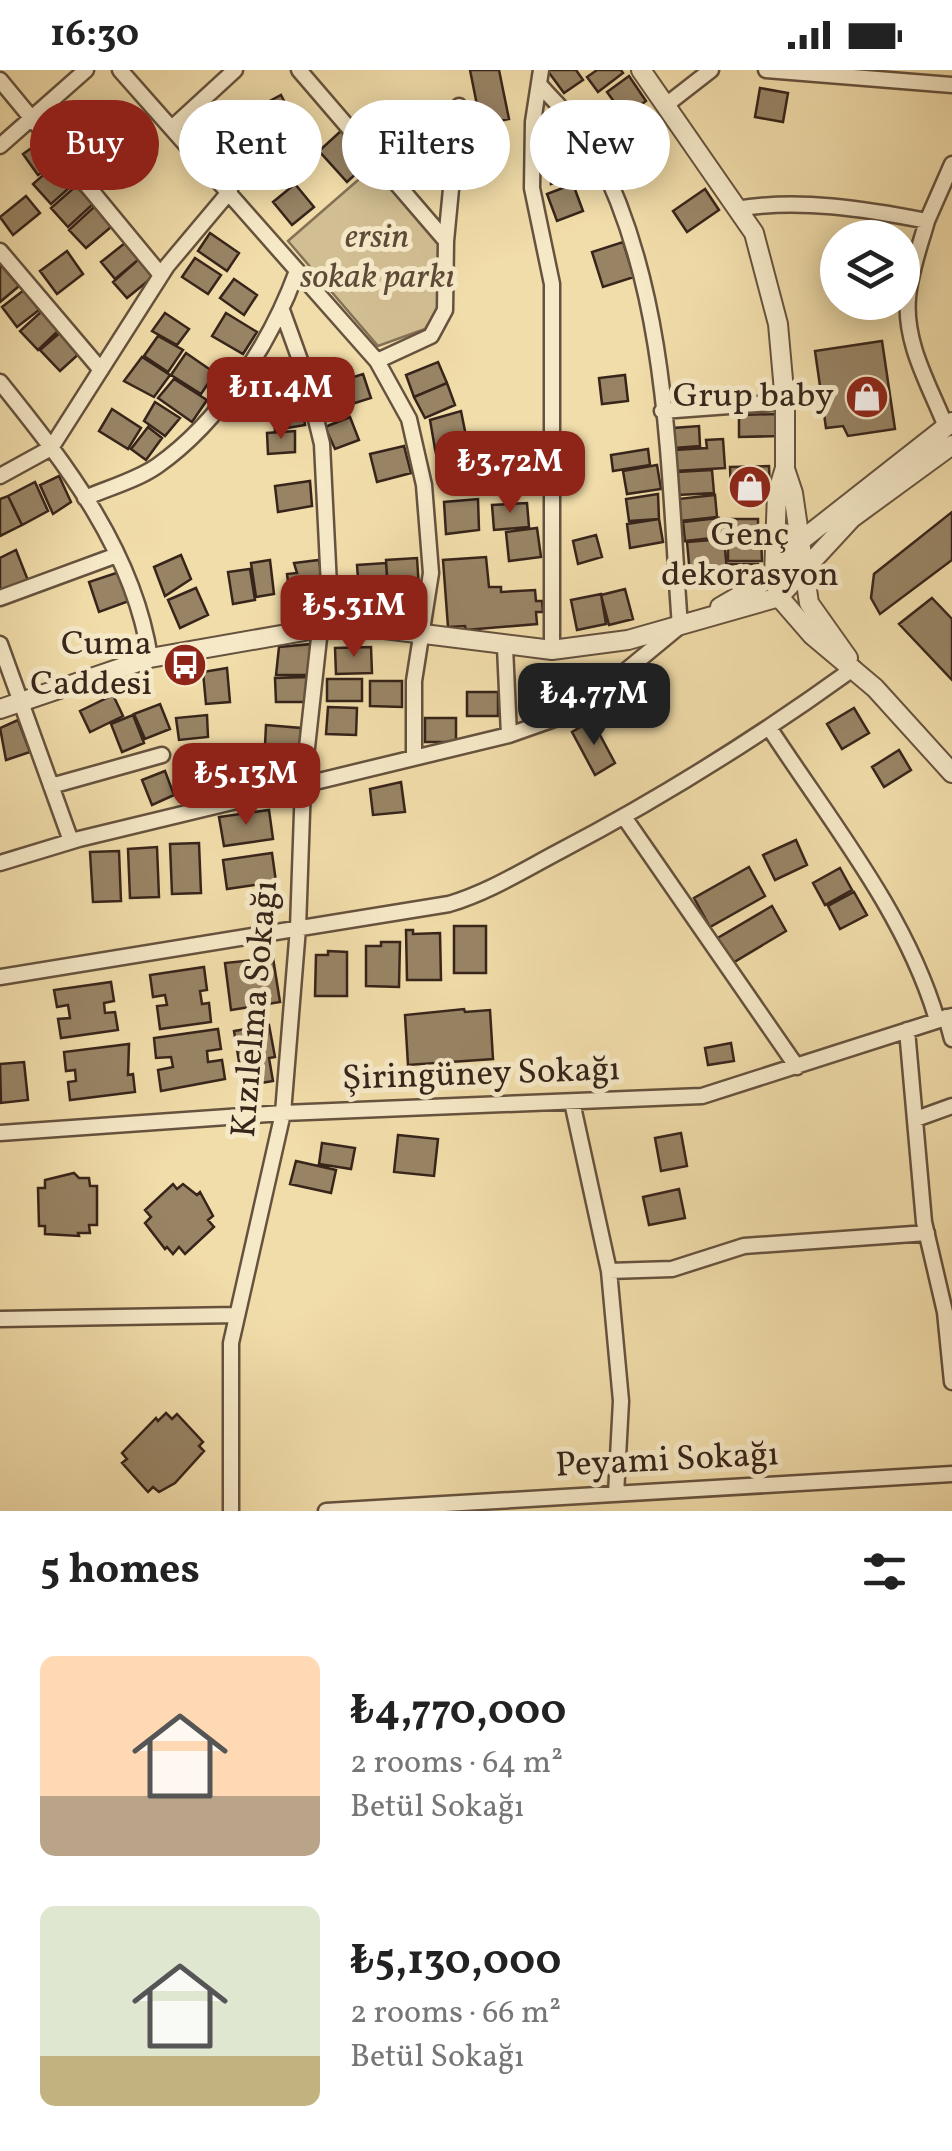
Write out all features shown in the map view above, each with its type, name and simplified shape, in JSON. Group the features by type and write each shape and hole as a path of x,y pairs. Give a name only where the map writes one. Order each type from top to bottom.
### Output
{"street":[{"path":"53,100 86,70"},
{"path":"120,70 230,191 377,361 395,388 418,450 431,573 412,699 414,758"},
{"path":"174,127 235,70"},
{"path":"299,70 446,241"},
{"path":"641,70 662,100"},
{"path":"670,102 711,70"},
{"path":"766,70 952,85"},
{"path":"540,77 596,152 635,250 658,366 680,626"},
{"path":"540,77 532,188 552,284 552,650"},
{"path":"0,80 30,115"},
{"path":"670,111 754,232 778,324 785,402 785,468 777,494 774,576 779,597 812,636 854,668"},
{"path":"0,146 30,121"},
{"path":"950,431 913,346 908,323 910,284 927,221 952,164"},
{"path":"92,190 161,274"},
{"path":"377,361 431,336 445,310 451,190"},
{"path":"0,476 51,448 161,274 230,191"},
{"path":"736,208 779,204 878,212 927,221"},
{"path":"0,251 100,370"},
{"path":"86,498 156,466 216,412 282,310 297,270"},
{"name":"Kızılelma Sokağı","path":"231,1511 231,1342 283,1112 298,928 303,784 326,628 322,444 305,374 282,310"},
{"path":"0,382 106,526 144,618 150,658"},
{"path":"662,411 785,402"},
{"path":"708,615 774,576 798,544 950,431"},
{"path":"0,710 150,658 344,624 552,650 628,640 779,597 819,550 950,431"},
{"path":"785,468 793,492 802,574 810,603 854,668 952,773"},
{"path":"0,598 118,555"},
{"path":"0,862 71,841 508,735 562,716 680,626"},
{"path":"0,644 71,841"},
{"path":"505,647 508,735"},
{"path":"0,977 448,904 477,895 624,818 770,729 854,668"},
{"path":"770,729 902,937 952,1038"},
{"path":"51,786 162,755"},
{"path":"624,818 796,1068"},
{"name":"Şiringüney Sokağı","path":"0,1132 283,1112 702,1096 945,1018"},
{"path":"907,1030 927,1233 944,1312 952,1382"},
{"path":"572,1102 608,1271 621,1401 616,1494"},
{"path":"916,1118 952,1106"},
{"path":"608,1271 672,1269 706,1262 744,1246 927,1233"},
{"path":"0,1320 236,1315"},
{"name":"Peyami Sokağı","path":"326,1511 436,1508 952,1474"}],"green space":[{"name":"ersin sokak parkı","path":"347,190 393,190 440,246 438,310 425,329 378,346 288,241"}],"building":[{"path":"470,70 499,70 505,100 476,100"},
{"path":"547,70 576,70 583,80 564,93"},
{"path":"597,70 623,73 598,92 587,77"},
{"path":"629,76 645,100 613,100 607,92"},
{"path":"760,88 788,93 783,122 755,117"},
{"path":"342,130 342,176 322,154 322,148"},
{"path":"705,189 719,210 687,232 673,211"},
{"path":"38,190 67,190 51,204"},
{"path":"71,190 80,190 93,204 68,227 51,208"},
{"path":"288,190 300,190 314,207 292,225 273,202"},
{"path":"575,190 583,211 557,221 547,194"},
{"path":"26,196 40,213 13,235 0,217"},
{"path":"95,206 111,227 86,248 69,230"},
{"path":"210,233 239,253 227,271 198,251"},
{"path":"623,242 634,277 603,287 592,252"},
{"path":"125,243 139,259 115,279 101,262"},
{"path":"67,251 83,274 57,294 40,271"},
{"path":"195,258 221,275 208,294 182,277"},
{"path":"139,259 154,276 127,298 113,282"},
{"path":"0,264 19,286 0,302"},
{"path":"234,279 257,295 244,315 220,298"},
{"path":"24,290 39,310 17,327 2,307"},
{"path":"42,311 59,330 38,350 20,331"},
{"path":"165,313 189,329 177,345 152,331"},
{"path":"226,313 257,332 243,354 212,336"},
{"path":"62,331 81,352 60,371 40,350"},
{"path":"158,336 183,350 168,372 144,356"},
{"path":"882,341 895,429 848,436 843,426 826,428 815,351"},
{"path":"186,353 215,373 201,394 171,375"},
{"path":"142,357 170,375 154,397 124,381"},
{"path":"293,361 300,394 253,407 272,365"},
{"path":"438,362 447,383 414,397 406,375"},
{"path":"363,374 371,398 333,410 325,386"},
{"path":"625,375 628,401 602,404 599,378"},
{"path":"174,379 207,400 192,422 158,398"},
{"path":"447,383 455,405 425,418 414,397"},
{"path":"301,399 305,425 275,430 272,406"},
{"path":"155,402 180,418 165,436 144,421"},
{"path":"112,409 141,428 128,449 99,431"},
{"path":"461,411 467,441 435,449 430,420"},
{"path":"778,414 779,436 739,437 739,415"},
{"path":"350,417 359,440 335,449 325,427"},
{"path":"699,426 700,446 674,448 673,428"},
{"path":"148,427 162,438 146,460 131,449"},
{"path":"295,431 295,452 268,454 267,433"},
{"path":"723,439 725,468 675,471 674,450 707,448 706,440"},
{"path":"467,442 471,459 439,467 435,449"},
{"path":"404,446 411,473 377,482 370,454"},
{"path":"648,449 650,465 613,471 611,455"},
{"path":"476,461 479,484 443,489 439,467"},
{"path":"657,465 661,489 627,494 623,471"},
{"path":"769,466 770,490 731,492 730,467"},
{"path":"712,470 714,493 678,495 676,472"},
{"path":"59,476 71,502 53,514 40,485"},
{"path":"310,481 312,506 278,512 275,486"},
{"path":"35,482 48,511 22,525 8,496"},
{"path":"658,494 659,519 629,521 626,499"},
{"path":"715,495 717,517 680,521 678,499"},
{"path":"8,496 22,525 0,536 0,499"},
{"path":"478,499 479,530 446,534 444,502"},
{"path":"527,503 529,527 494,530 492,505"},
{"path":"952,512 952,560 880,614 871,598 874,574"},
{"path":"719,518 721,537 685,541 683,522"},
{"path":"659,519 663,542 630,548 627,524"},
{"path":"724,519 758,519 758,534 724,534"},
{"path":"537,528 541,557 509,561 506,532"},
{"path":"596,535 602,557 578,564 573,541"},
{"path":"728,536 761,536 762,561 728,561"},
{"path":"724,539 727,571 690,574 687,542"},
{"path":"16,550 29,583 0,596 0,558"},
{"path":"181,555 191,579 165,596 154,567"},
{"path":"486,557 489,587 501,587 501,592 535,590 543,612 536,612 537,624 466,630 465,626 448,627 443,560"},
{"path":"417,558 419,589 388,591 386,560"},
{"path":"270,560 274,594 256,597 251,563"},
{"path":"319,560 324,591 290,597 287,574 297,573 294,563"},
{"path":"386,563 388,591 359,592 357,565"},
{"path":"728,564 758,564 758,577 728,577"},
{"path":"250,569 255,600 233,604 228,572"},
{"path":"119,572 129,601 99,612 89,582"},
{"path":"196,588 208,615 180,628 168,600"},
{"path":"625,589 633,619 609,625 601,595"},
{"path":"601,594 606,624 577,630 571,600"},
{"path":"932,598 952,619 952,680 899,624"},
{"path":"312,644 309,675 276,675 279,647"},
{"path":"371,647 372,673 336,674 335,648"},
{"path":"227,668 230,702 206,704 203,672"},
{"path":"558,668 584,669 583,696 557,696"},
{"path":"308,677 306,702 276,702 275,678"},
{"path":"327,679 362,679 362,701 327,701"},
{"path":"370,681 402,681 402,707 370,706"},
{"path":"467,692 498,692 498,716 467,716"},
{"path":"113,695 123,716 90,732 80,711"},
{"path":"160,704 170,729 145,739 134,714"},
{"path":"328,707 357,708 356,735 326,734"},
{"path":"854,708 869,733 842,749 827,724"},
{"path":"133,715 144,743 122,752 111,724"},
{"path":"207,715 208,737 179,740 176,718"},
{"path":"425,718 456,718 456,742 425,742"},
{"path":"18,720 30,752 6,760 0,728"},
{"path":"592,720 615,763 595,775 572,732"},
{"path":"266,725 301,728 300,748 265,745"},
{"path":"267,748 294,750 292,770 265,768"},
{"path":"899,750 911,770 884,787 872,767"},
{"path":"207,766 211,792 191,795 186,770"},
{"path":"165,771 174,795 152,805 142,780"},
{"path":"401,782 405,812 373,815 370,789"},
{"path":"269,810 273,839 224,846 219,817"},
{"path":"796,840 807,865 775,880 763,855"},
{"path":"199,843 201,893 172,894 170,844"},
{"path":"157,847 159,897 130,898 128,849"},
{"path":"119,851 121,901 93,902 90,852"},
{"path":"272,853 276,882 227,889 223,860"},
{"path":"749,867 765,896 710,927 694,898"},
{"path":"840,868 852,890 825,905 813,883"},
{"path":"854,892 867,915 840,929 828,906"},
{"path":"772,906 786,931 731,964 716,939"},
{"path":"454,926 486,926 486,973 454,973"},
{"path":"406,930 413,930 413,934 440,933 441,980 407,980"},
{"path":"381,942 400,942 399,987 366,986 366,946 381,946"},
{"path":"328,951 347,952 347,996 315,996 316,955 328,955"},
{"path":"273,958 280,1002 231,1010 225,963"},
{"path":"204,967 207,990 200,991 202,1004 209,1003 211,1022 160,1029 157,1006 167,1005 165,995 153,997 150,975"},
{"path":"111,982 114,1001 104,1003 105,1013 115,1012 118,1030 61,1038 58,1019 70,1018 68,1005 57,1007 54,990"},
{"path":"490,1010 493,1059 408,1065 405,1015"},
{"path":"269,1025 275,1057 269,1058 273,1081 243,1086 234,1031"},
{"path":"218,1029 221,1049 207,1051 208,1062 222,1060 225,1079 161,1091 158,1070 173,1067 171,1057 156,1058 154,1038"},
{"path":"731,1043 734,1061 708,1065 705,1048"},
{"path":"129,1044 128,1075 133,1074 135,1092 70,1100 68,1082 76,1081 75,1070 66,1071 64,1052"},
{"path":"24,1062 28,1100 1,1103 0,1064"},
{"path":"681,1133 687,1166 661,1171 655,1138"},
{"path":"398,1135 438,1139 434,1176 394,1172"},
{"path":"322,1143 355,1148 351,1169 319,1164"},
{"path":"296,1161 336,1170 331,1193 290,1184"},
{"path":"74,1173 79,1178 89,1178 90,1186 97,1186 97,1225 89,1225 90,1233 78,1233 79,1236 45,1234 45,1226 39,1226 38,1188 45,1188 45,1180"},
{"path":"173,1184 177,1189 183,1184 197,1195 200,1192 213,1216 208,1220 214,1227 185,1254 179,1247 173,1254 165,1249 145,1223 151,1217 145,1210"},
{"path":"679,1189 685,1218 649,1225 643,1197"},
{"path":"166,1413 172,1419 177,1414 203,1442 199,1446 204,1451 175,1483 159,1492 153,1487 148,1492 122,1463 127,1459 122,1453 156,1418 158,1421"}],"place":[{"name":"Grup baby","path":"867,397"},
{"name":"Genç dekorasyon","path":"750,487"},
{"name":"Cuma Caddesi","path":"185,665"}]}
